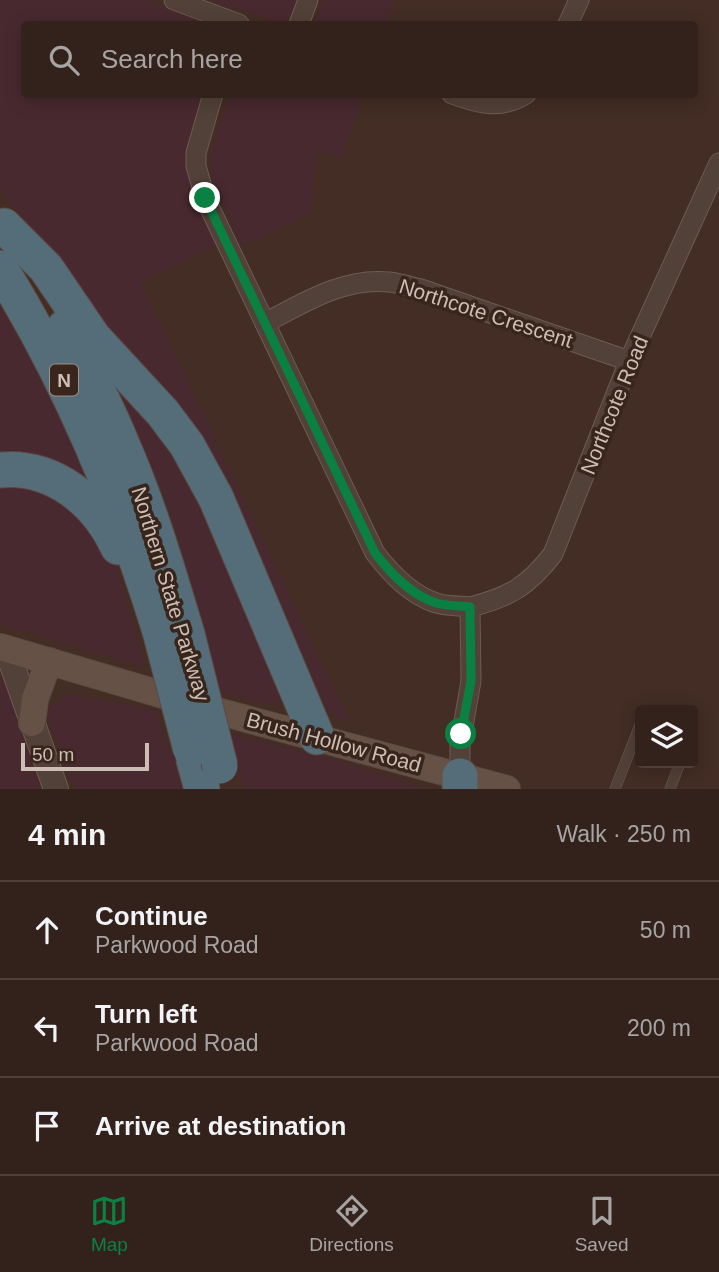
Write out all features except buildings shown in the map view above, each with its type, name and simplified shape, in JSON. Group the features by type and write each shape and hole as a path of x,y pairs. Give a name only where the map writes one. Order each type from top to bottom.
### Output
{"highway":[{"name":"Northern State Parkway","path":"2,223 60,317 119,437 160,545 173,632 211,776"},
{"path":"2,223 46,268 93,337 163,413 187,445 216,498 317,737"},
{"name":"Northern State Parkway","path":"0,268 54,360 80,414 125,525 173,632"},
{"path":"0,470 20,470 46,476 71,489 90,505 113,535 173,632"}],"main road":[{"name":"Brush Hollow Road","path":"3,648 221,712 317,737 460,783 507,789"},
{"path":"32,723 36,698 49,661"}],"street":[{"path":"174,0 230,21"},
{"path":"300,21 308,0"},
{"path":"569,21 579,0"},
{"path":"213,98 196,153 196,166 205,198 375,553 389,572 407,587 436,603 470,607 471,681 460,744 460,783"},
{"path":"464,98 502,106 518,98"},
{"name":"Northcote Road","path":"470,607 499,600 522,587 553,554 629,361 713,191 719,163"},
{"name":"Northcote Crescent","path":"265,323 332,290 363,282 389,282 421,289 629,361"},
{"path":"3,648 57,789"}],"lane":[{"path":"615,789 635,738"},
{"path":"670,789 678,768"}],"shaded area":[{"path":"0,0 148,0 200,21 21,21 21,98 200,98 185,153 191,190 216,245 140,282 350,723 321,710 222,486 58,274 30,226 0,189"},
{"path":"211,0 298,0 286,19 275,21"},
{"path":"322,0 394,0 387,21 316,21"},
{"path":"228,98 362,98 342,158 315,150 312,212 242,246 212,177 211,157"},
{"path":"0,286 112,510 0,454"},
{"path":"93,342 184,453 287,694 280,701 269,705 216,691"},
{"path":"0,477 68,495 116,563 145,667 0,624"},
{"path":"0,678 5,685 43,789 0,789"},
{"path":"64,693 157,710 168,748 175,755 184,789 75,789 46,714 52,704 60,703"},
{"path":"228,734 323,756 424,789 244,789"}],"route":[{"path":"205,198 375,553 389,572 407,587 436,603 470,607 471,681 461,734"}]}
